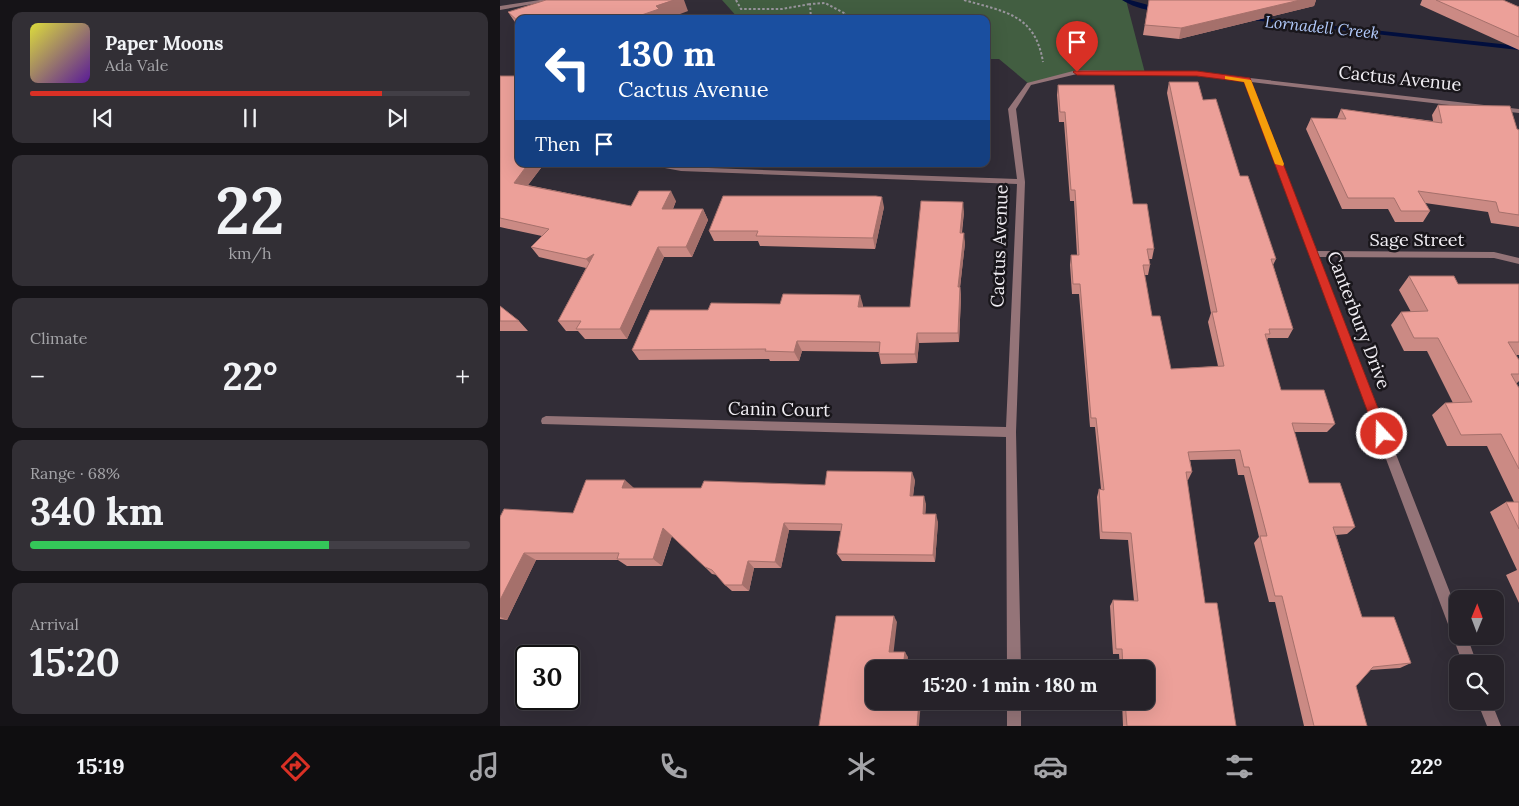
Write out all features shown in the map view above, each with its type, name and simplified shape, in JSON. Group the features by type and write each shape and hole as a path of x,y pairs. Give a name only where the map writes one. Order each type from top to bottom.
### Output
{"street":[{"path":"500,8 551,0"},
{"name":"Cactus Avenue","path":"1014,660 1011,432 1021,182 1012,109 1029,84 1077,72 1197,74 1519,110"},
{"name":"Canterbury Drive","path":"1247,80 1449,607"},
{"path":"670,167 681,169 1021,182"},
{"name":"Sage Street","path":"1314,254 1494,255 1519,262"},
{"name":"Canin Court","path":"546,420 1011,432"},
{"path":"1014,710 1014,726"},
{"path":"1488,710 1494,726"}],"path":[{"path":"736,0 741,10 782,9 825,3 845,15"},
{"path":"816,0 817,4"},
{"path":"964,0 995,8 1028,24 1040,47 1043,62 1050,79"},
{"path":"810,4 811,15"}],"green space":[{"path":"722,0 1126,0 1145,73 1077,72 1029,84 999,59 990,59 990,15 735,15"}],"building":[{"path":"546,0 674,0 656,6 659,9 642,15 515,15 515,18 508,12"},
{"path":"1149,0 1300,0 1181,28 1145,25"},
{"path":"1436,0 1503,0 1519,7 1519,37"},
{"path":"500,76 515,76 515,167 526,167 514,183 631,206 639,191 671,191 662,209 703,209 686,247 658,247 620,329 576,329 581,321 558,321 594,254 586,259 531,247 549,229 500,218"},
{"path":"1169,82 1198,82 1203,100 1216,99 1240,176 1248,176 1276,259 1271,259 1293,329 1269,329 1270,334 1265,334 1281,390 1324,390 1335,424 1292,423 1309,483 1340,483 1355,527 1333,527 1362,617 1394,617 1411,663 1373,667 1356,686 1367,726 1314,726 1282,596 1275,596 1260,536 1267,536 1249,467 1244,467 1240,450 1188,452 1192,472 1186,472 1205,603 1217,603 1236,726 1127,726 1126,710 1155,710 1155,660 1123,660 1122,649 1116,649 1113,600 1138,601 1131,533 1102,532 1099,489 1104,490 1096,418 1091,418 1080,284 1073,284 1071,255 1079,255 1075,190 1071,190 1065,112 1060,112 1058,85 1114,85 1133,204 1147,204 1154,249 1147,249 1150,265 1143,265 1152,316 1160,316 1171,369 1224,366 1212,312 1217,312"},
{"path":"1438,105 1510,106 1517,129 1519,130 1519,215 1499,212 1496,202 1418,191 1430,211 1401,211 1394,198 1348,198 1311,118 1346,119 1341,109 1442,123"},
{"path":"723,196 882,197 873,238 756,236 758,231 709,231"},
{"path":"921,201 963,202 960,233 964,233 958,287 960,287 958,333 917,333 915,354 879,354 880,342 797,341 794,352 765,351 766,349 632,350 650,310 708,310 711,303 780,304 783,294 860,295 858,307 910,307"},
{"path":"1409,276 1454,276 1458,284 1519,284 1519,342 1508,342 1519,360 1519,374 1511,374 1519,388 1519,469 1501,434 1461,435 1445,403 1472,402 1438,338 1414,338 1401,312 1428,311"},
{"path":"500,306 519,321 500,321"},
{"path":"827,471 912,472 910,496 924,496 923,514 936,514 933,555 837,554 842,524 784,523 775,562 748,561 742,585 725,585 712,570 705,567 663,528 653,559 617,559 619,553 524,553 500,600 500,517 504,509 573,513 586,480 625,480 622,488 701,488 704,481 825,485"},
{"path":"1506,502 1519,502 1519,529"},
{"path":"836,616 894,616 889,652 905,652 904,660 865,660 865,710 918,710 917,726 819,726"}],"waterway":[{"name":"Lornadell Creek","path":"1125,0 1141,6 1160,9"},
{"name":"Lornadell Creek","path":"1244,18 1519,48"}],"slow traffic":[{"path":"1228,77 1247,80 1279,164"}],"route":[{"path":"1077,72 1197,74 1247,80 1382,434"}]}
